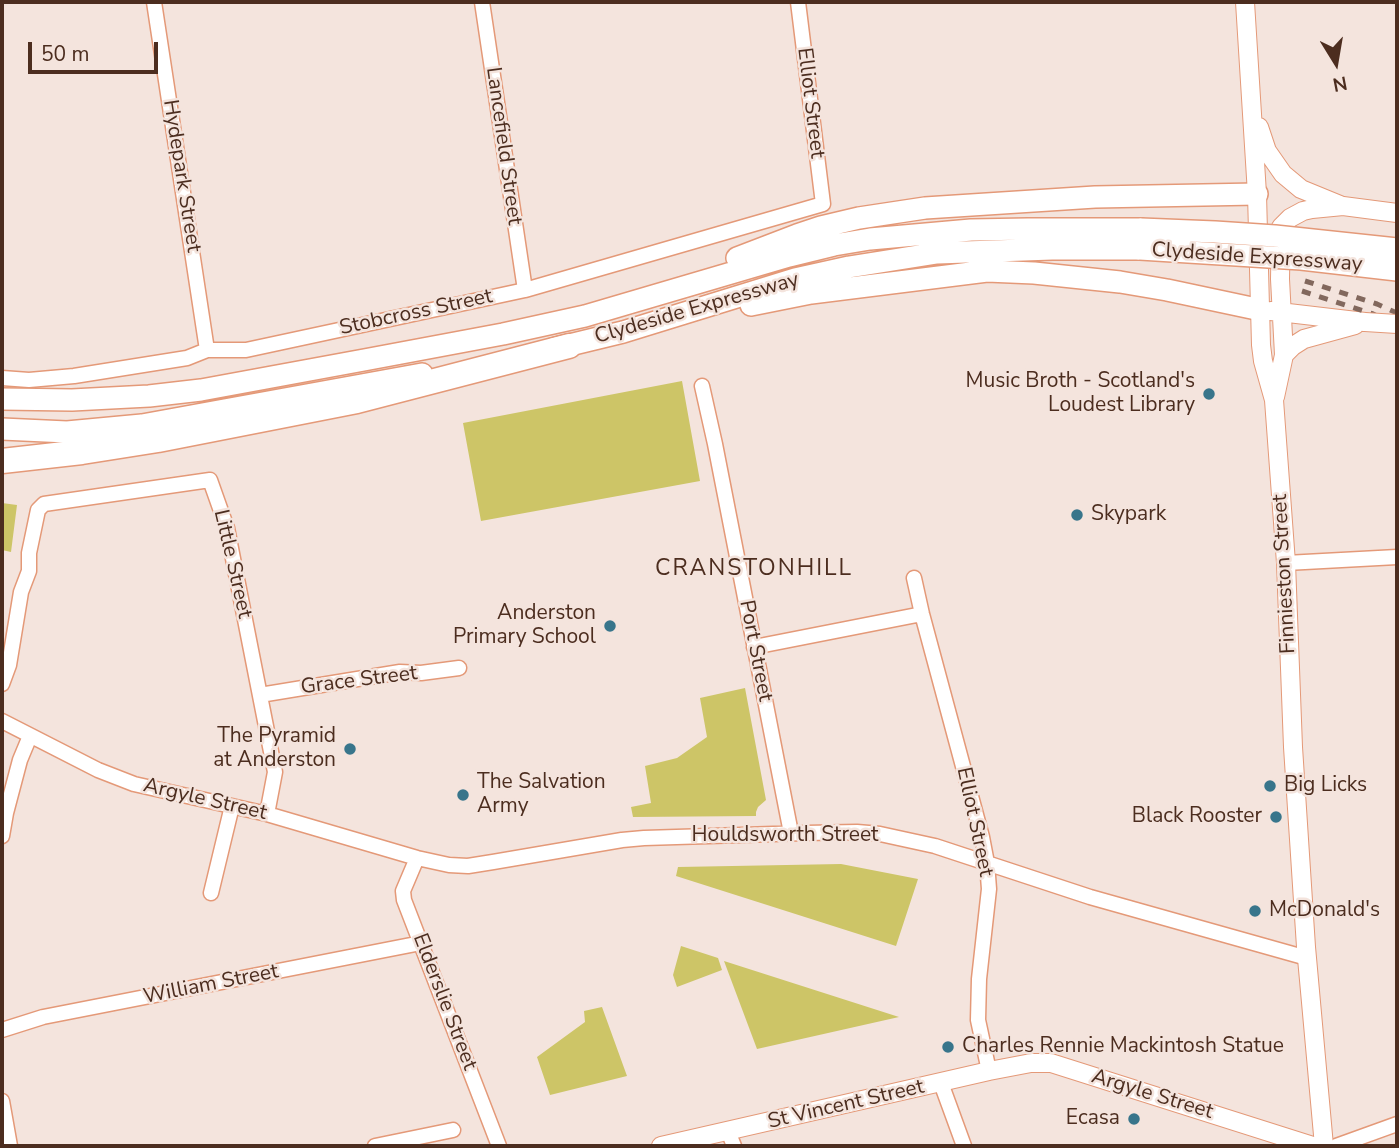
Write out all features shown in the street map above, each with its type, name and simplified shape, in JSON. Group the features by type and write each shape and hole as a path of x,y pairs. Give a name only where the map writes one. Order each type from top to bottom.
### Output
{"highway":[{"path":"2,461 158,440 357,401 569,346"}],"main road":[{"path":"585,316 797,234 859,218 925,208 1095,197 1257,194"},
{"name":"Clydeside Expressway","path":"2,399 114,399 201,390 491,337 585,316 789,256 870,239 994,230 1141,239 1397,270"},
{"name":"Clydeside Expressway","path":"2,429 67,432 142,425 569,346 795,279 937,253 1052,249 1141,239 1251,234 1397,249"},
{"path":"623,332 811,293 987,271 1120,282 1272,311"}],"street":[{"name":"Hydepark Street","path":"154,2 207,350"},
{"name":"Lancefield Street","path":"482,2 525,290"},
{"name":"Elliot Street","path":"797,2 823,204"},
{"name":"Finnieston Street","path":"1245,2 1257,194 1272,311 1263,362 1274,400 1286,564 1293,735 1307,958 1324,1146"},
{"path":"1252,109 1268,151 1283,174 1301,189 1343,206"},
{"name":"Stobcross Street","path":"2,378 29,380 74,376 187,358 207,350 246,350 525,290 823,204"},
{"path":"1274,400 1284,355 1272,311 1280,279 1281,227 1290,218 1312,209 1343,206 1397,213"},
{"path":"1272,311 1397,324"},
{"path":"1284,355 1304,339 1365,322"},
{"name":"Port Street","path":"702,386 791,833"},
{"name":"Little Street","path":"2,684 9,664 21,592 29,571 29,553 36,517 44,504 210,480 227,528 275,772 267,814"},
{"path":"1286,564 1397,557"},
{"name":"Elliot Street","path":"914,578 987,863 989,889 979,979 978,1020 989,1071"},
{"path":"754,647 922,614"},
{"name":"Grace Street","path":"260,695 400,672 421,673 458,668"},
{"name":"Argyle Street","path":"2,721 98,770 134,784 267,814 417,858"},
{"path":"2,836 4,812 30,736"},
{"path":"211,893 232,806"},
{"name":"Houldsworth Street","path":"417,858 468,866 629,840 791,833 880,834 934,845 1090,897 1307,958"},
{"name":"Elderslie Street","path":"417,858 403,891 404,900 499,1146"},
{"name":"William Street","path":"2,1030 43,1017 421,943"},
{"name":"Argyle Street","path":"989,1071 1031,1063 1051,1063 1312,1146"},
{"name":"St Vincent Street","path":"661,1146 731,1139 989,1071"},
{"path":"942,1083 964,1146"},
{"path":"2,1101 10,1146"},
{"path":"1336,1146 1397,1124"},
{"path":"375,1146 453,1130"}],"shaded area":[{"path":"682,381 700,481 481,521 463,423"},
{"path":"2,503 17,505 11,552 2,550"},
{"path":"745,688 766,800 758,807 756,816 633,817 631,807 651,803 645,766 677,758 707,737 700,698"},
{"path":"841,864 918,879 896,946 676,876 678,867"},
{"path":"681,946 718,958 722,970 677,987 673,975"},
{"path":"724,961 899,1017 757,1049"},
{"path":"602,1007 627,1076 550,1095 537,1057 585,1022 584,1011"}],"railway":[{"path":"1155,252 1230,263"},
{"path":"1305,281 1397,313"},
{"path":"1302,291 1373,314 1397,327"}],"place":[{"name":"Music Broth - Scotland's Loudest Library","path":"1209,394"},
{"name":"Skypark","path":"1077,515"},
{"name":"Anderston Primary School","path":"610,626"},
{"name":"The Pyramid at Anderston","path":"350,749"},
{"name":"Big Licks","path":"1270,786"},
{"name":"The Salvation Army","path":"463,795"},
{"name":"Black Rooster","path":"1276,817"},
{"name":"McDonald's","path":"1255,911"},
{"name":"Charles Rennie Mackintosh Statue","path":"948,1047"},
{"name":"Ecasa","path":"1134,1119"}],"district":[{"name":"CRANSTONHILL","path":"754,569"}]}
